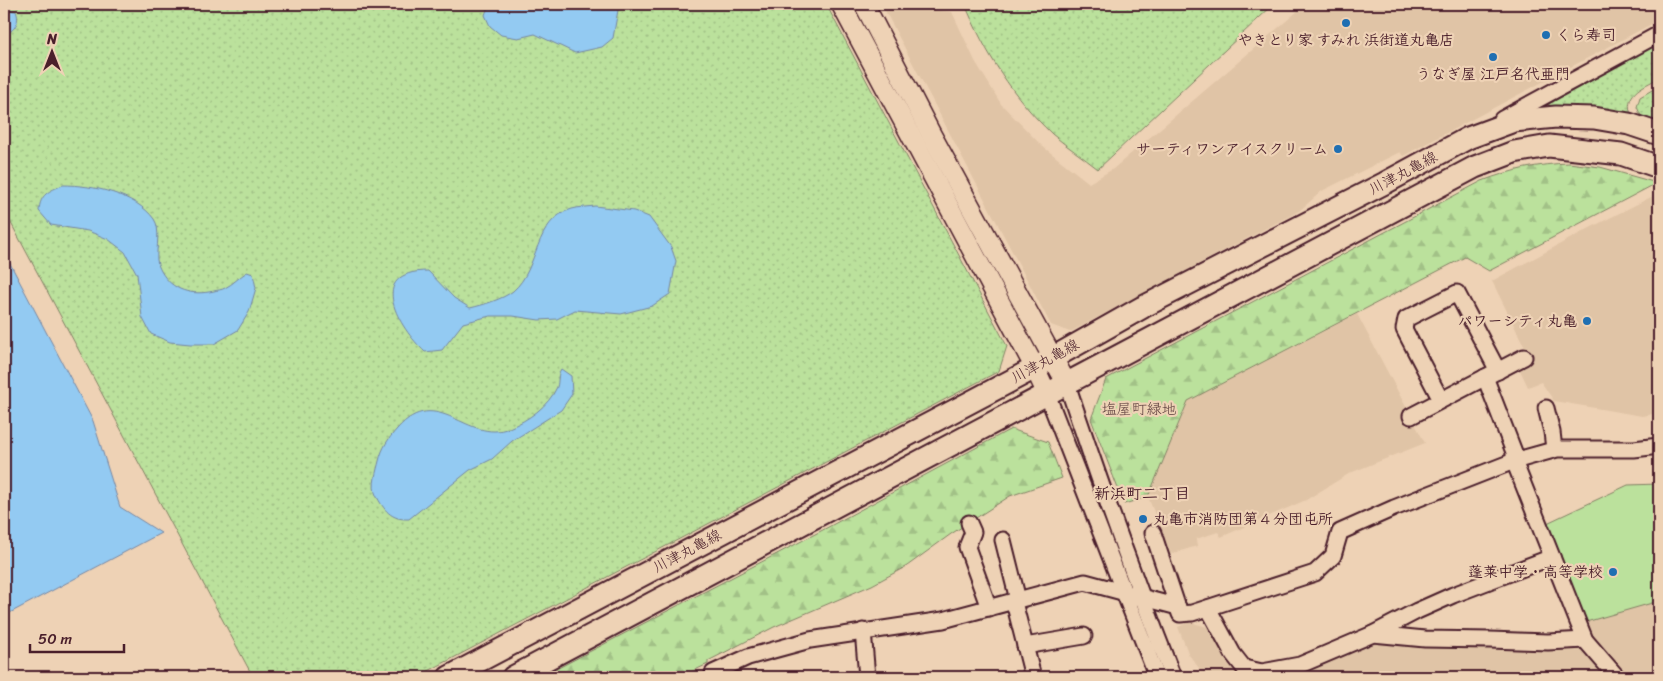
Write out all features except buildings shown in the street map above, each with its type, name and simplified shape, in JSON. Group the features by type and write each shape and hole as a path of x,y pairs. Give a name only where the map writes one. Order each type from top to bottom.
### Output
{"main road":[{"name":"川津丸亀線","path":"449,677 1044,362 1144,307 1385,183 1468,138 1514,121 1556,117 1594,118 1630,124 1659,134"},
{"name":"川津丸亀線","path":"513,677 1468,171 1514,152 1549,146 1621,154 1659,167"}],"street":[{"path":"841,4 1044,362 1067,384 1104,494 1173,677"},
{"path":"864,4 1044,362 1047,394 1157,677"},
{"path":"1468,138 1659,34"},
{"path":"1441,400 1404,330 1406,319 1457,293 1492,374 1514,452 1514,461 1585,640 1617,677"},
{"path":"1411,416 1524,357"},
{"path":"1546,408 1554,450"},
{"path":"1153,533 1180,614 1208,608 1315,573 1333,556 1340,532 1394,508 1514,461 1554,450 1575,448 1634,449 1659,446"},
{"path":"968,523 973,532 967,547 990,608"},
{"path":"1003,540 1033,677"},
{"path":"1208,608 1232,654 1244,668 1262,672 1300,665 1373,634 1452,595 1552,557"},
{"path":"710,676 748,657 810,640 943,620 1085,582 1178,607"},
{"path":"863,631 867,677"},
{"path":"1373,634 1425,639 1548,642 1585,640"},
{"path":"1025,646 1084,636"}],"shaded area":[{"path":"1306,4 1659,4 1659,20 1403,156 1400,152 1322,191 1299,211 1070,332 1051,325 882,5 952,12 975,61 1001,104 1042,146 1089,183 1113,169"},
{"name":"パワーシティ丸亀","path":"1659,193 1659,413 1642,416 1554,401 1541,382 1528,387 1520,370 1532,362 1492,281"},
{"path":"1357,314 1425,443 1350,473 1306,500 1221,537 1218,532 1196,539 1197,546 1171,554 1148,497 1188,401"},
{"name":"蓬莱中学・高等学校","path":"1659,484 1659,677 1627,677 1593,638 1547,523 1628,485"},
{"path":"1190,622 1207,627 1243,673 1265,677 1206,677 1189,655 1178,627"},
{"path":"1369,642 1573,647 1584,651 1607,677 1270,677"}],"green space":[{"path":"4,4 826,4 1007,346 999,371 417,677 253,677 4,210"},
{"path":"965,4 1274,4 1098,169 1052,134 1025,105 1001,74"},
{"path":"1659,40 1659,78 1635,92 1630,102 1632,117 1552,109 1549,106 1549,101"},
{"path":"1659,86 1659,123 1641,116 1637,107 1640,97"},
{"name":"塩屋町緑地","path":"1569,163 1600,167 1657,183 1489,271 1465,257 1188,401 1148,497 1124,504 1091,419 1106,379 1482,181 1525,168"},
{"path":"1011,429 1048,442 1062,478 1010,496 951,534 907,566 872,585 774,627 708,661 708,664 680,677 541,677 819,532"},
{"name":"蓬莱中学・高等学校","path":"1659,484 1659,601 1586,622 1547,523 1628,485"}],"water":[{"path":"489,4 614,4 618,10 613,38 602,47 575,53 535,34 518,38 501,35 490,26 485,15"},
{"path":"10,10 16,11 17,22 12,31 4,34 4,17"},
{"path":"63,185 100,189 125,197 146,210 156,223 158,239 157,260 161,271 171,283 183,290 198,293 214,291 228,286 247,272 253,274 256,288 249,312 238,330 214,344 170,342 151,334 142,317 137,274 125,252 108,239 88,231 51,225 39,211 43,197 50,191"},
{"path":"595,206 634,211 649,217 671,247 676,261 670,294 652,306 621,314 575,310 557,319 539,320 513,316 490,316 463,323 442,350 425,352 415,342 398,316 393,302 393,290 397,280 409,273 428,271 454,298 470,308 504,297 522,281 543,234 550,223 559,215 572,209"},
{"path":"4,252 93,421 120,507 161,533 4,616"},
{"path":"561,369 571,376 572,394 561,410 512,441 492,459 470,470 409,519 397,518 385,509 376,495 374,487 380,456 391,436 412,416 426,412 439,413 480,429 494,431 509,428 530,417 543,407 557,387"}],"place":[{"name":"やきとり家 すみれ 浜街道丸亀店","path":"1346,23"},
{"name":"くら寿司","path":"1546,35"},
{"name":"うなぎ屋 江戸名代亜門","path":"1493,57"},
{"name":"サーティワンアイスクリーム","path":"1338,149"},
{"name":"パワーシティ丸亀","path":"1587,321"},
{"name":"丸亀市消防団第４分団屯所","path":"1143,519"},
{"name":"蓬莱中学・高等学校","path":"1613,572"}],"district":[{"name":"新浜町二丁目","path":"1142,493"}]}
